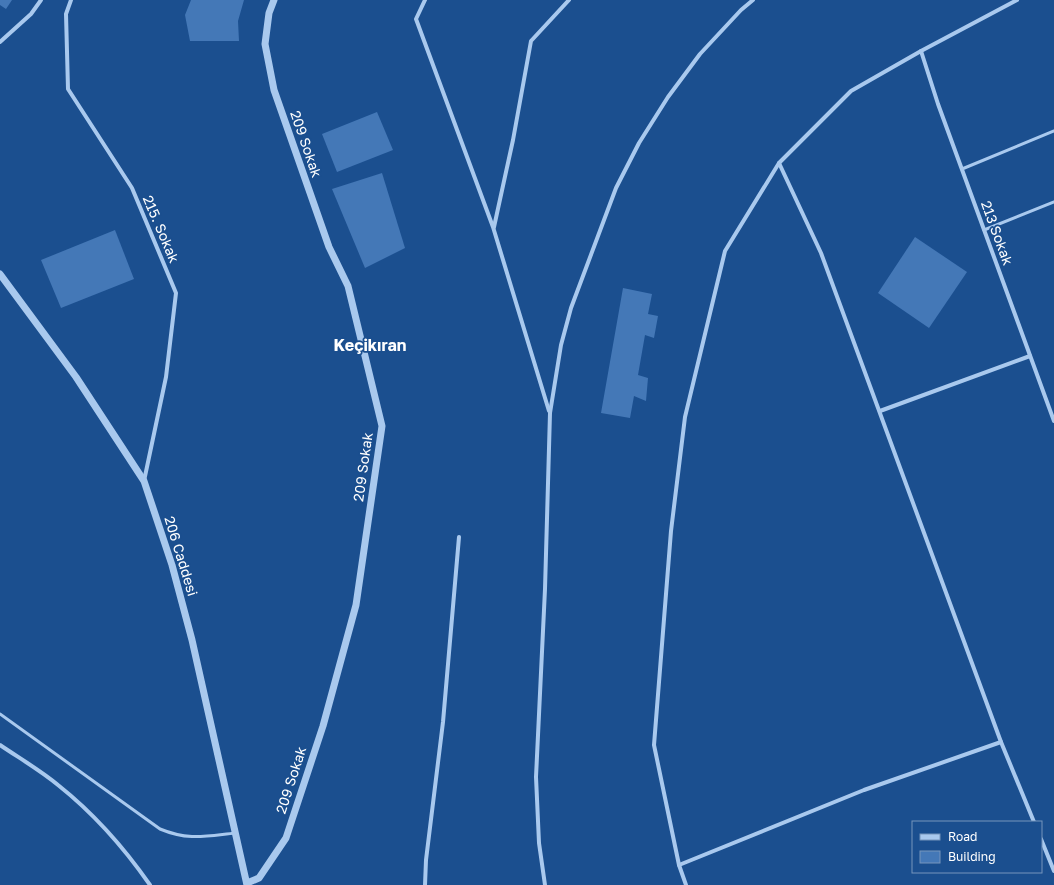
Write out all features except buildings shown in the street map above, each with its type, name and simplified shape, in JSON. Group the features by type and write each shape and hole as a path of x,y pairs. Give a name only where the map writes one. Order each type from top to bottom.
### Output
{"street":[{"path":"0,42 31,14 41,0"},
{"name":"215. Sokak","path":"70,0 66,14 68,89 132,188 176,293 166,377 144,481"},
{"name":"209 Sokak","path":"247,884 259,878 286,838 322,726 356,605 382,426 348,286 329,247 274,90 264,44 269,12 274,0"},
{"path":"425,0 416,19 494,227 550,413"},
{"path":"494,227 513,140 531,41 568,0"},
{"path":"545,885 539,843 536,777 545,589 550,413 561,345 571,308 616,188 639,143 668,97 700,54 741,10 753,0"},
{"path":"686,885 679,865 654,745 671,531 685,417 725,251 779,163 851,91 921,51 1017,0"},
{"name":"213 Sokak","path":"921,51 938,104 1054,421"},
{"path":"779,163 822,253 1001,742 1034,821"},
{"name":"206 Caddesi","path":"0,274 76,377 144,481 172,565 192,640 247,884"},
{"path":"880,411 1030,356"},
{"path":"425,885 426,860 443,722 459,537"},
{"path":"679,865 864,790 1001,742"},
{"path":"0,744 58,784 89,812 126,853 150,885"},
{"path":"1042,841 1054,871"}],"lane":[{"path":"962,169 1054,131"},
{"path":"984,230 1054,202"},
{"path":"0,714 160,829 190,838 236,833"}],"district":[{"name":"Keçikıran","path":"370,345"}]}
